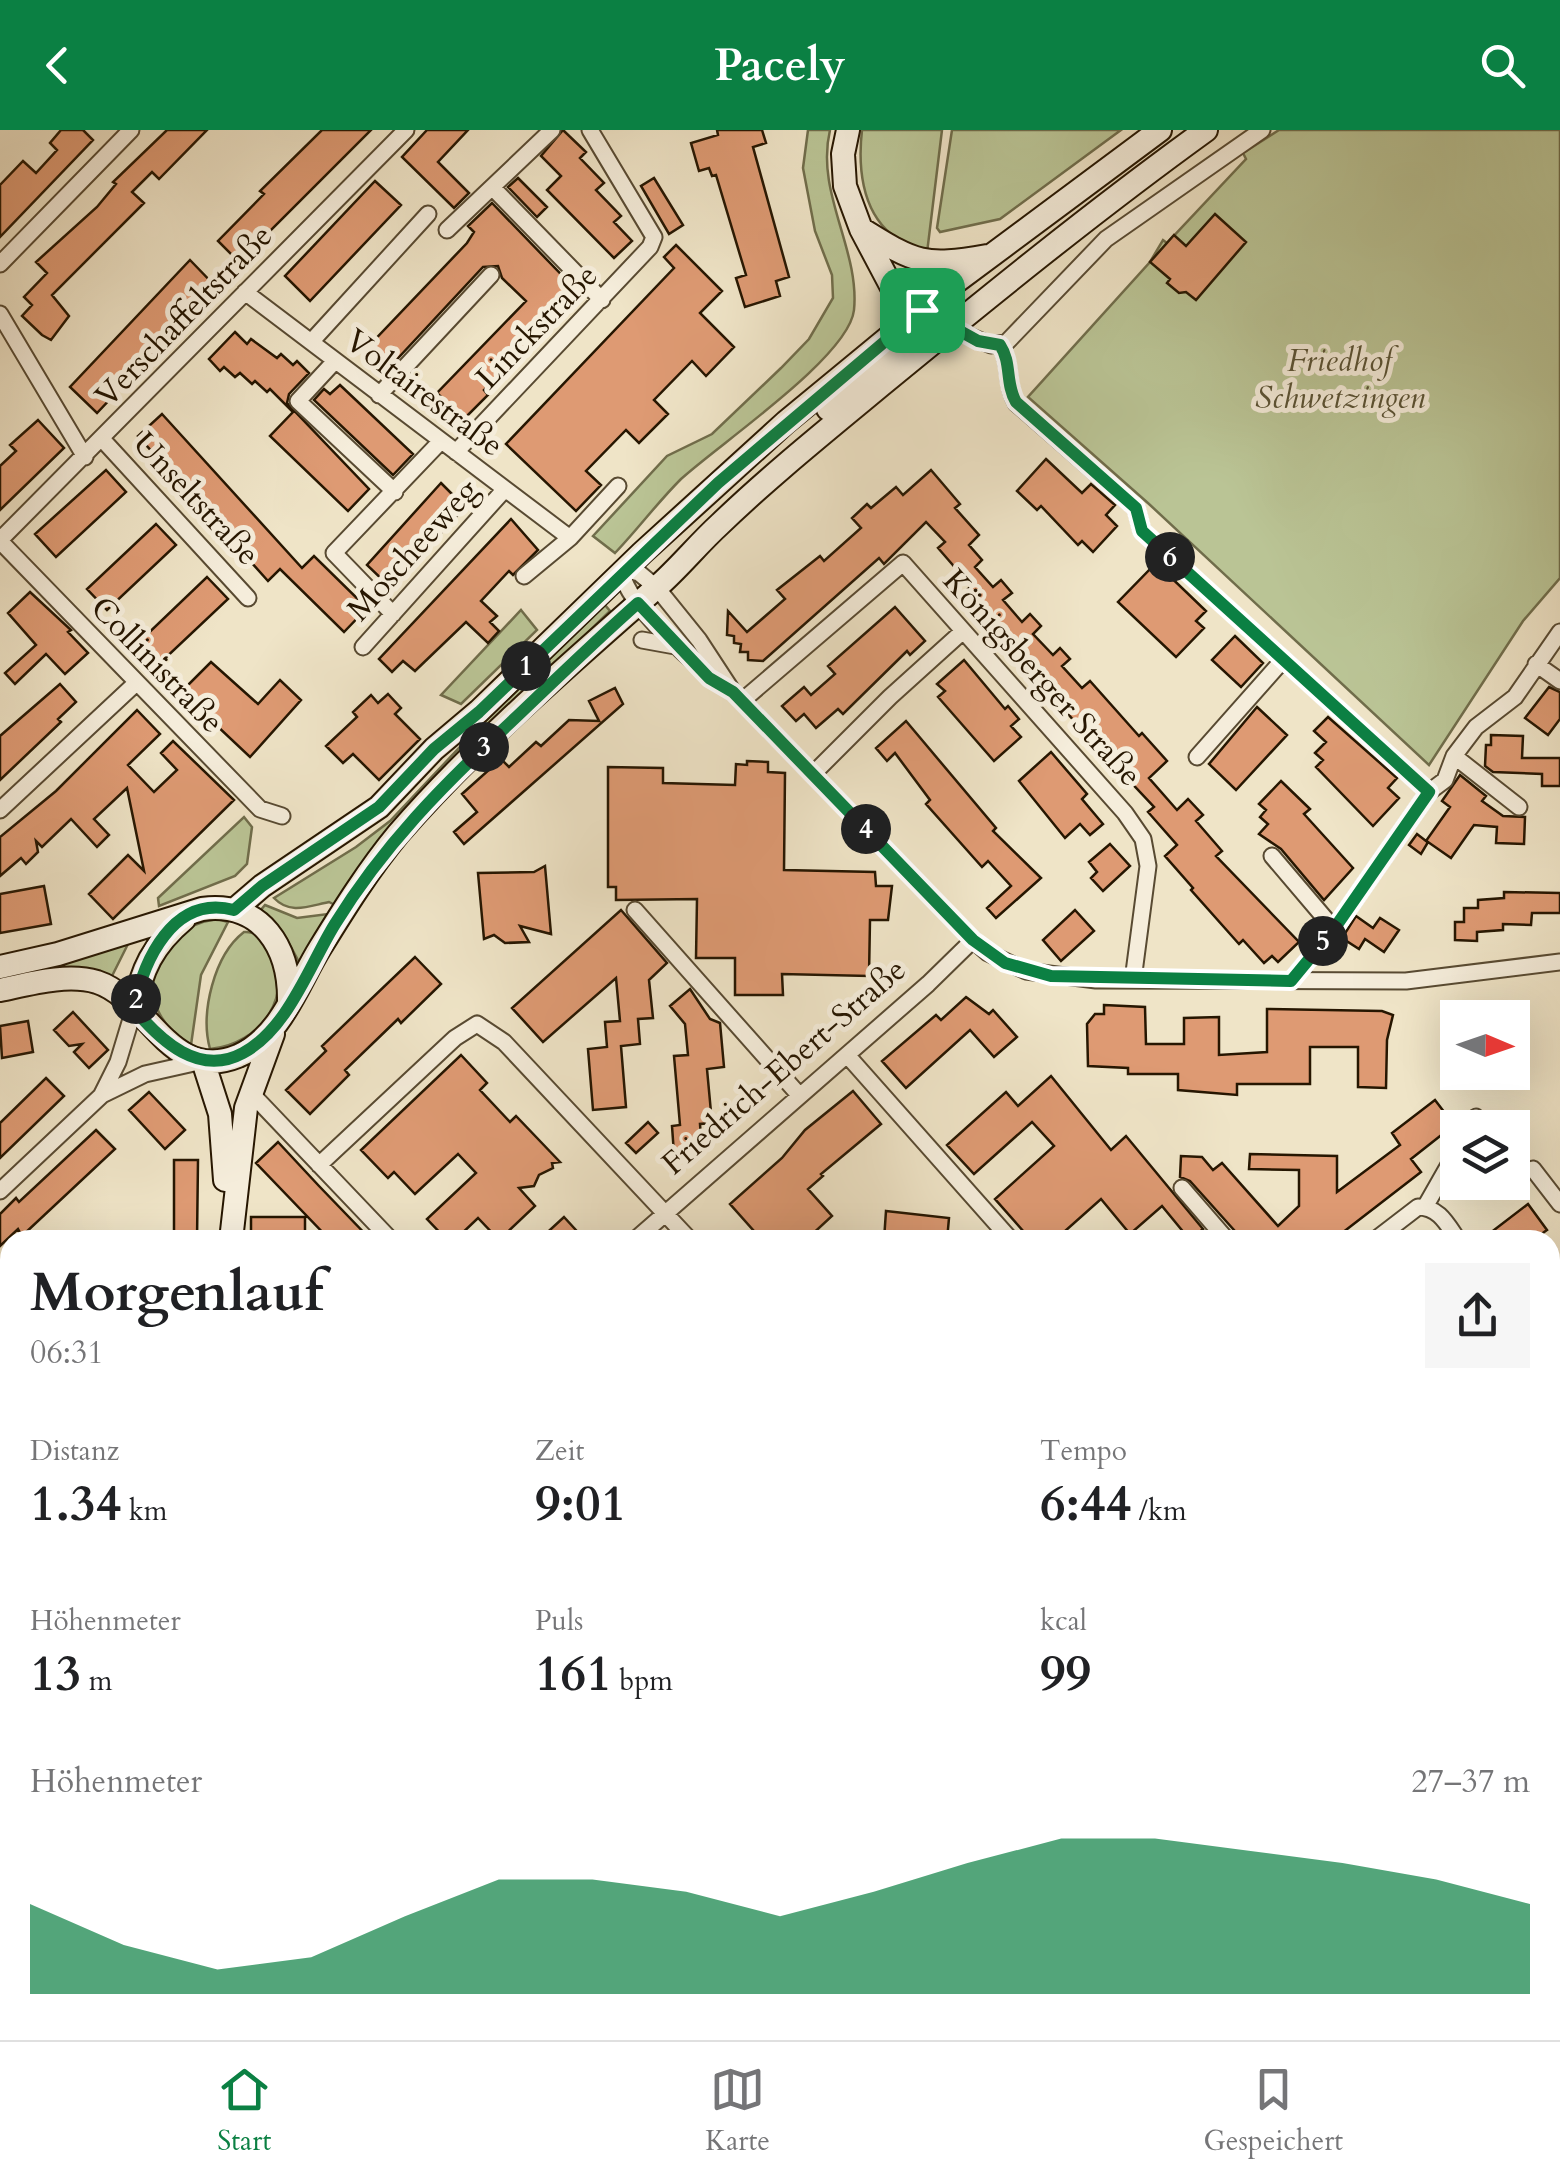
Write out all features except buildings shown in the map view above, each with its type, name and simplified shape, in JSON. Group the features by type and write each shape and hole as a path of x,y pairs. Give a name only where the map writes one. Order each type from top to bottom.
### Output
{"main road":[{"path":"848,130 843,154 844,186 897,297 950,328"},
{"path":"234,910 391,796 434,749 479,712 773,434 990,256 1160,130"},
{"path":"229,1230 250,1092 284,1012 341,914 397,836 434,794 657,588 718,525 803,450 950,328 1206,130"},
{"path":"862,228 908,258 932,263 990,256"},
{"path":"803,450 826,411 919,333 922,310"},
{"path":"0,967 214,908 234,910 259,924 284,953 289,980 284,1012 242,1054 203,1061 172,1047 111,989 85,980 0,990"},
{"path":"134,1009 152,951 191,912"},
{"path":"203,1061 224,1140 228,1230"}],"street":[{"path":"0,264 131,130"},
{"name":"Verschaffeltstraße","path":"0,541 406,130"},
{"path":"446,230 552,130"},
{"name":"Linckstraße","path":"456,452 650,247 654,236 590,130"},
{"path":"1000,345 1106,239 1262,130"},
{"path":"492,187 602,300"},
{"path":"311,342 428,214"},
{"path":"380,396 491,275"},
{"name":"Voltairestraße","path":"245,292 570,538"},
{"path":"0,314 85,457"},
{"path":"950,328 978,341 1000,345 1008,358 1008,388 1016,402 1136,508 1142,531 1429,792"},
{"path":"335,361 298,402 395,492"},
{"name":"Unseltstraße","path":"102,438 248,598"},
{"path":"393,614 334,553 441,441"},
{"path":"524,576 570,538 618,486"},
{"name":"Moscheeweg","path":"363,646 504,489"},
{"name":"Collinistraße","path":"0,541 260,809 282,816"},
{"name":"Königsberger Straße","path":"738,696 904,563 1144,839 1148,866 1133,980"},
{"path":"738,696 709,678 679,648 624,584 624,572 647,578 657,588 738,696 973,940 988,953 1026,971 1070,979 1406,981 1560,962"},
{"path":"813,774 890,696 962,632"},
{"path":"1291,981 1334,929 1429,792 1445,780 1454,756 1476,727 1516,697 1560,632"},
{"path":"642,640 679,648"},
{"path":"1197,757 1283,660"},
{"path":"1536,664 1560,681"},
{"path":"0,810 136,684"},
{"path":"1454,756 1519,807"},
{"path":"1272,856 1334,929"},
{"path":"635,910 800,1096"},
{"name":"Friedrich-Ebert-Straße","path":"647,1230 973,940"},
{"path":"102,1095 118,1062 134,1009"},
{"path":"319,1165 465,1029 477,1024 504,1042 681,1230"},
{"path":"847,1055 1002,1230"},
{"path":"0,1192 102,1095 145,1074 203,1061"},
{"path":"250,1092 381,1230"},
{"path":"1533,1169 1560,1204"},
{"path":"1425,1207 1440,1181"},
{"path":"1182,1188 1218,1230"},
{"path":"1388,1230 1418,1207 1439,1213 1451,1230"}],"green space":[{"path":"808,130 830,130 828,176 854,287 854,310 847,329 807,375 681,479 615,553 593,536 667,456 712,434 781,368 809,339 833,298 832,275 815,231 803,168"},
{"path":"862,130 942,130 927,253 895,237 873,212 862,172"},
{"path":"952,130 1121,130 1000,219 940,232 937,228"},
{"name":"Friedhof Schwetzingen","path":"1279,130 1560,130 1560,578 1523,621 1429,765 1028,397 1150,262 1163,240 1167,243 1246,159 1243,153"},
{"path":"605,605 610,611 546,673 335,905 329,902 293,908 274,898 390,821 476,730"},
{"path":"521,610 537,630 461,704 441,695"},
{"path":"244,817 252,827 247,864 235,876 159,906 158,898"},
{"path":"265,905 297,918 328,914 299,962 284,934 260,911"},
{"path":"217,919 228,922 201,975 191,1045 171,1029 158,1011 153,992 154,972 161,954 174,938 193,926"},
{"path":"244,932 261,939 268,949 279,983 276,999 269,1014 244,1038 210,1049 207,1019 212,986 225,955"},
{"path":"130,940 111,978 29,970"}],"route":[{"path":"922,310 978,341 1000,345 1008,358 1008,388 1016,402 1136,508 1142,531 1429,792 1334,929 1291,981 1070,979 1005,963 973,940 733,692 709,678 638,603 434,794 397,836 341,914 280,1019 255,1045 231,1058 203,1061 172,1047 146,1024 134,1009 138,986 145,964 161,938 191,912 234,910 262,886 379,807 459,725 479,712 718,483 922,310"}]}
